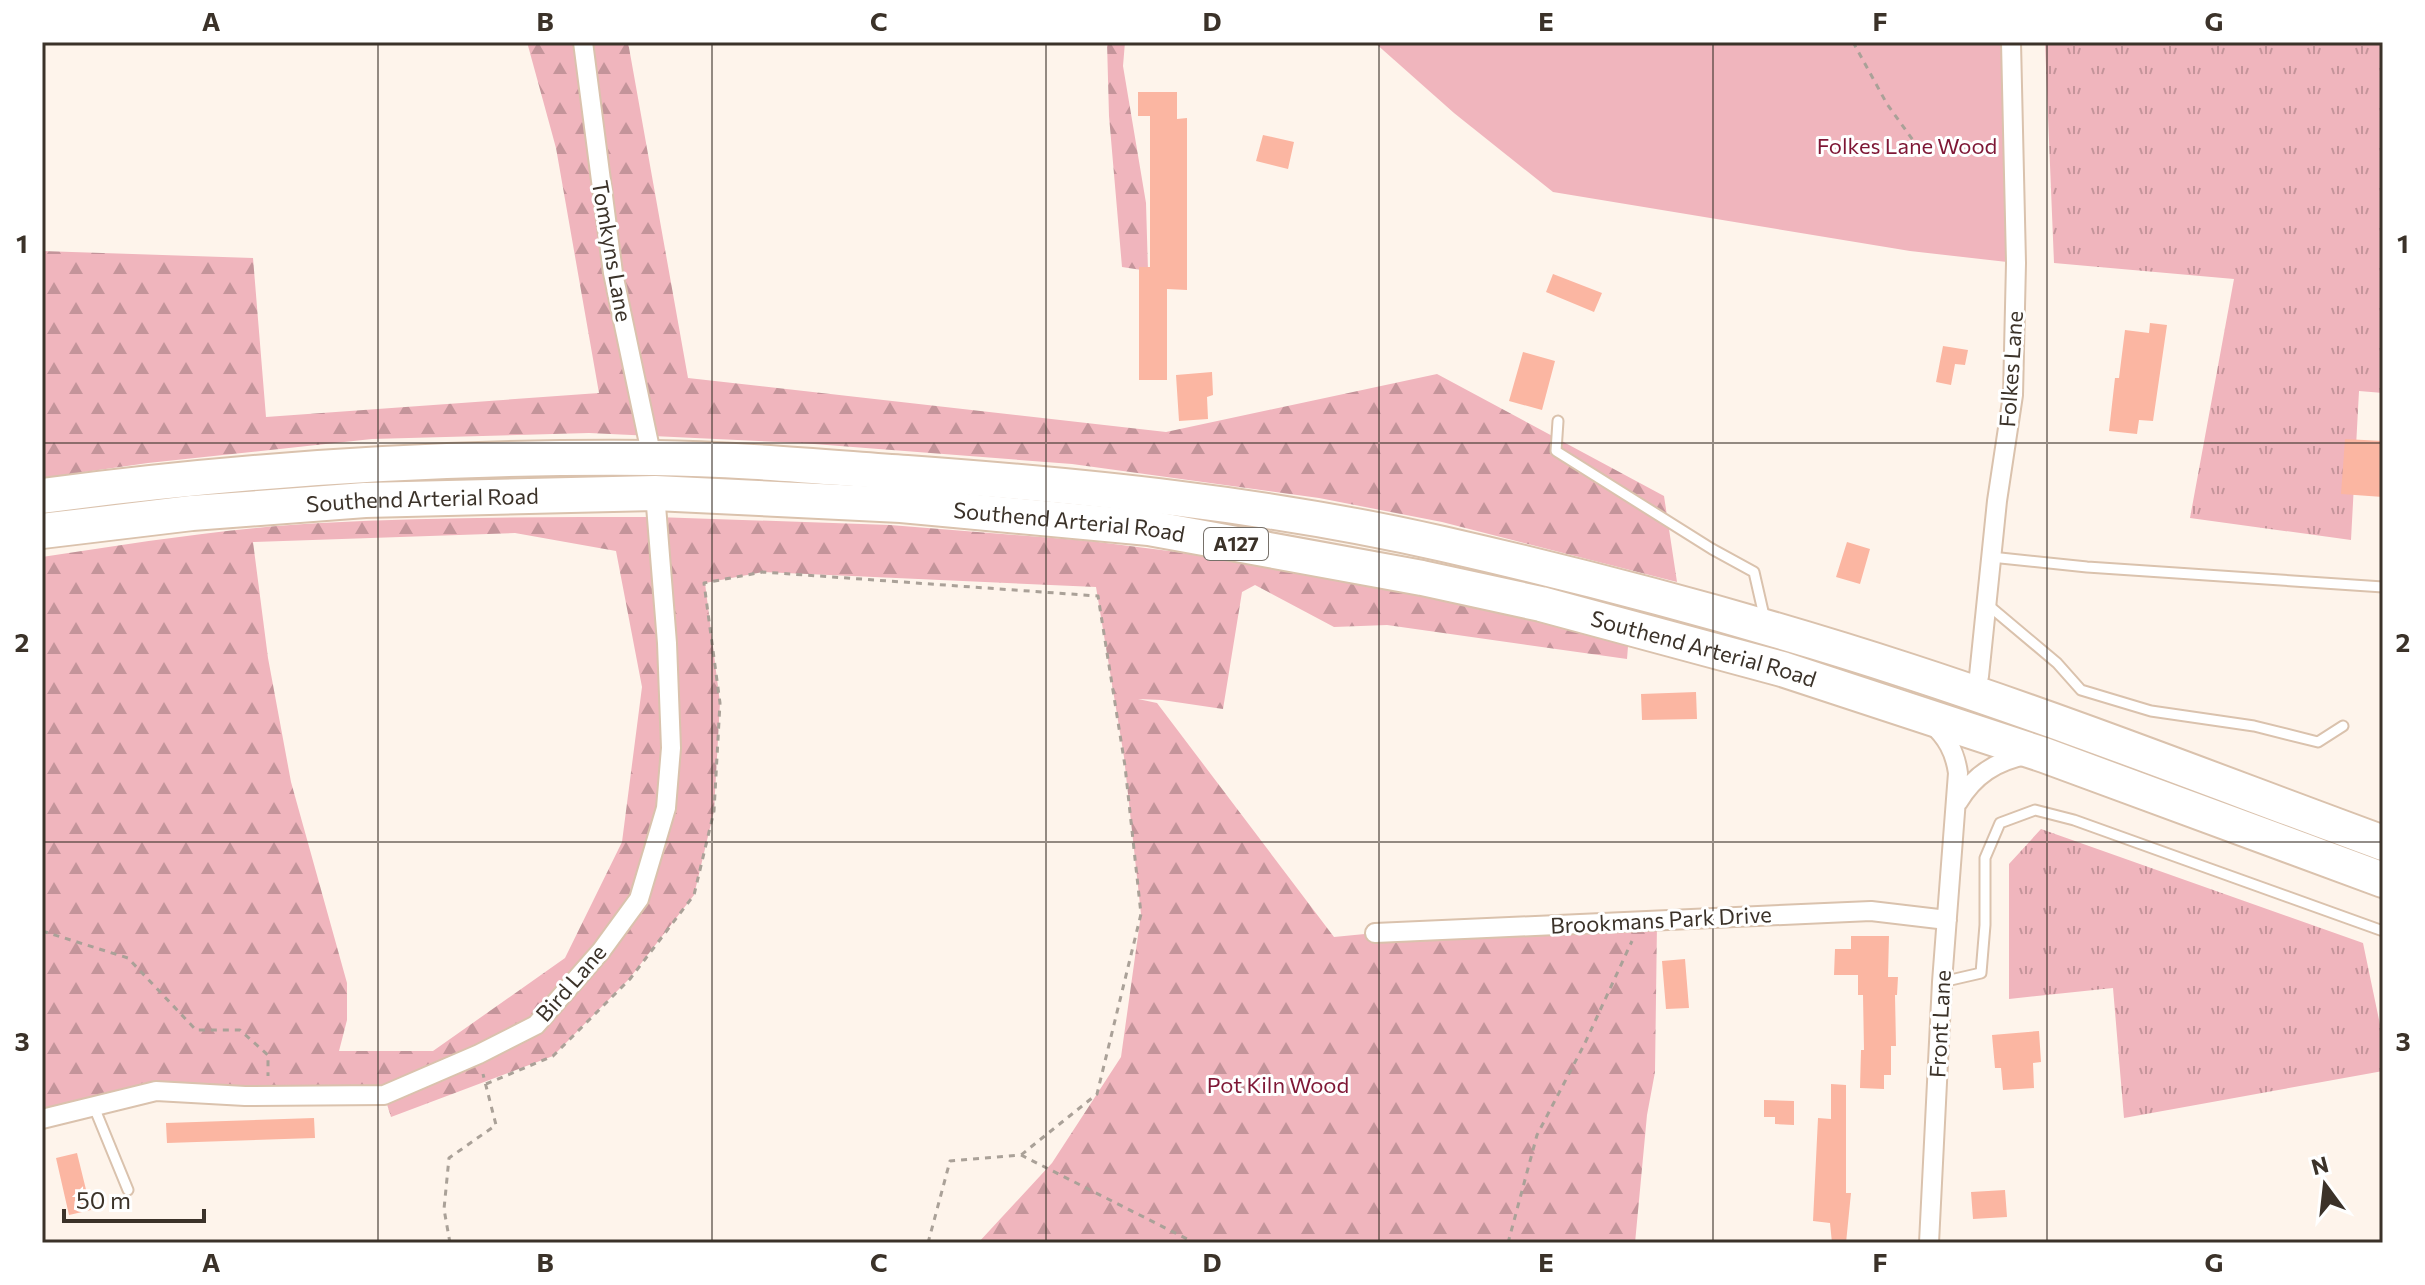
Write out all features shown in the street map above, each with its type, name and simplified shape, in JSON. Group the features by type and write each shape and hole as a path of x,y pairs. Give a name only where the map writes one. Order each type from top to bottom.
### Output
{"highway":[{"name":"Southend Arterial Road","path":"42,496 128,485 449,460 652,458 1071,484 1216,504 1438,543 1657,597 1767,628 1971,692 2383,843"},
{"name":"Southend Arterial Road","path":"42,531 192,513 365,500 655,493 901,505 1149,528 1422,578 1541,604 1782,669 2044,755 2383,880"}],"street":[{"name":"Tomkyns Lane","path":"583,42 613,273 652,458"},
{"name":"Folkes Lane","path":"1971,692 1979,676 1985,603 2013,395 2016,263 2011,42"},
{"name":"Bird Lane","path":"42,1119 156,1091 268,1096 384,1095 479,1054 536,1025 601,951 639,899 666,808 671,748 667,643 655,493"},
{"name":"Front Lane","path":"1897,705 1930,722 1947,739 1956,761 1957,805 1942,982 1929,1243"},
{"path":"1957,805 1972,783 1992,766 2009,758 2044,755"},
{"name":"Brookmans Park Drive","path":"1375,933 1871,911 1947,920"}],"lane":[{"path":"1558,421 1556,451 1754,572 1767,628"},
{"path":"1991,557 2087,567 2383,587"},
{"path":"1985,603 2057,663 2081,690 2151,711 2254,726 2318,742 2343,726"},
{"path":"1942,982 1981,973 1985,858 2000,823 2035,810 2074,820 2383,931"},
{"path":"94,1107 128,1190"}],"path":[{"path":"1853,42 1887,104 1915,143 1938,150 2014,139"},
{"path":"486,1084 553,1056 630,979 694,895 714,811 720,703 704,583 763,572 1098,596 1125,766 1141,914 1097,1094 1021,1155"},
{"path":"1508,1243 1537,1135 1585,1043 1642,920"},
{"path":"42,931 128,958 196,1030 240,1030 268,1055 268,1096"},
{"path":"450,1243 444,1209 449,1158 496,1125 479,1054"},
{"path":"928,1243 950,1161 1021,1155 1195,1243"}],"green space":[{"path":"527,42 628,42 688,378 1166,432 1437,374 1664,496 1677,582 1442,522 1319,498 1072,464 801,443 589,433 372,439 148,463 42,478 42,251 253,258 266,417 599,393 556,148"},
{"path":"1107,42 1125,42 1123,66 1146,203 1148,271 1122,267 1109,116"},
{"name":"Folkes Lane Wood","path":"1374,42 2010,42 2016,263 1910,251 1553,192 1454,113"},
{"path":"2045,42 2383,42 2383,393 2359,391 2351,540 2190,518 2234,279 2054,263"},
{"name":"Pot Kiln Wood","path":"656,517 890,525 1090,541 1320,570 1629,634 1627,659 1387,625 1334,627 1255,585 1242,592 1223,709 1138,699 1157,703 1334,937 1657,924 1655,1072 1647,1115 1635,1243 978,1243 1052,1163 1121,1057 1141,914 1124,757 1096,587 763,572 705,583 720,703 714,811 694,895 629,979 553,1056 391,1117 384,1095 156,1099 42,1128 42,557 286,525 446,518","holes":["515,533 616,551 642,687 622,842 565,958 433,1051 339,1051 347,1020 347,983 291,782 268,658 253,542"]},
{"path":"2041,829 2363,943 2383,1039 2383,1071 2124,1118 2113,988 2009,999 2009,864"}],"building":[{"path":"1138,92 1177,92 1177,119 1187,118 1187,290 1167,289 1167,380 1139,380 1139,267 1150,267 1150,116 1138,116"},
{"path":"1263,135 1294,142 1288,169 1256,161"},
{"path":"1553,274 1602,293 1594,312 1546,292"},
{"path":"2150,323 2167,325 2153,421 2139,420 2137,434 2109,431 2125,330 2149,333"},
{"path":"1943,346 1968,350 1965,365 1955,364 1951,385 1936,382"},
{"path":"1523,352 1555,361 1542,410 1509,401"},
{"path":"1212,372 1213,395 1207,397 1208,419 1179,421 1176,375"},
{"path":"2345,439 2383,441 2383,497 2341,494"},
{"path":"1847,542 1870,549 1860,584 1836,577"},
{"path":"1696,692 1697,719 1642,720 1641,694"},
{"path":"1851,936 1889,936 1888,977 1898,977 1895,995 1896,1046 1891,1046 1891,1075 1884,1075 1884,1089 1860,1088 1861,1050 1864,1050 1863,995 1858,995 1858,975 1834,975 1835,949 1851,949"},
{"path":"1685,959 1689,1008 1666,1009 1662,961"},
{"path":"2039,1031 2041,1062 2033,1063 2034,1088 2003,1090 2001,1068 1995,1068 1992,1035"},
{"path":"1831,1084 1846,1085 1846,1193 1851,1193 1846,1243 1832,1243 1830,1223 1813,1221 1818,1118 1831,1119"},
{"path":"1764,1100 1794,1101 1794,1125 1775,1124 1775,1117 1764,1117"},
{"path":"314,1118 315,1138 167,1143 166,1123"},
{"path":"77,1153 91,1210 69,1215 56,1158"},
{"path":"2005,1190 2007,1217 1973,1219 1971,1192"}]}
